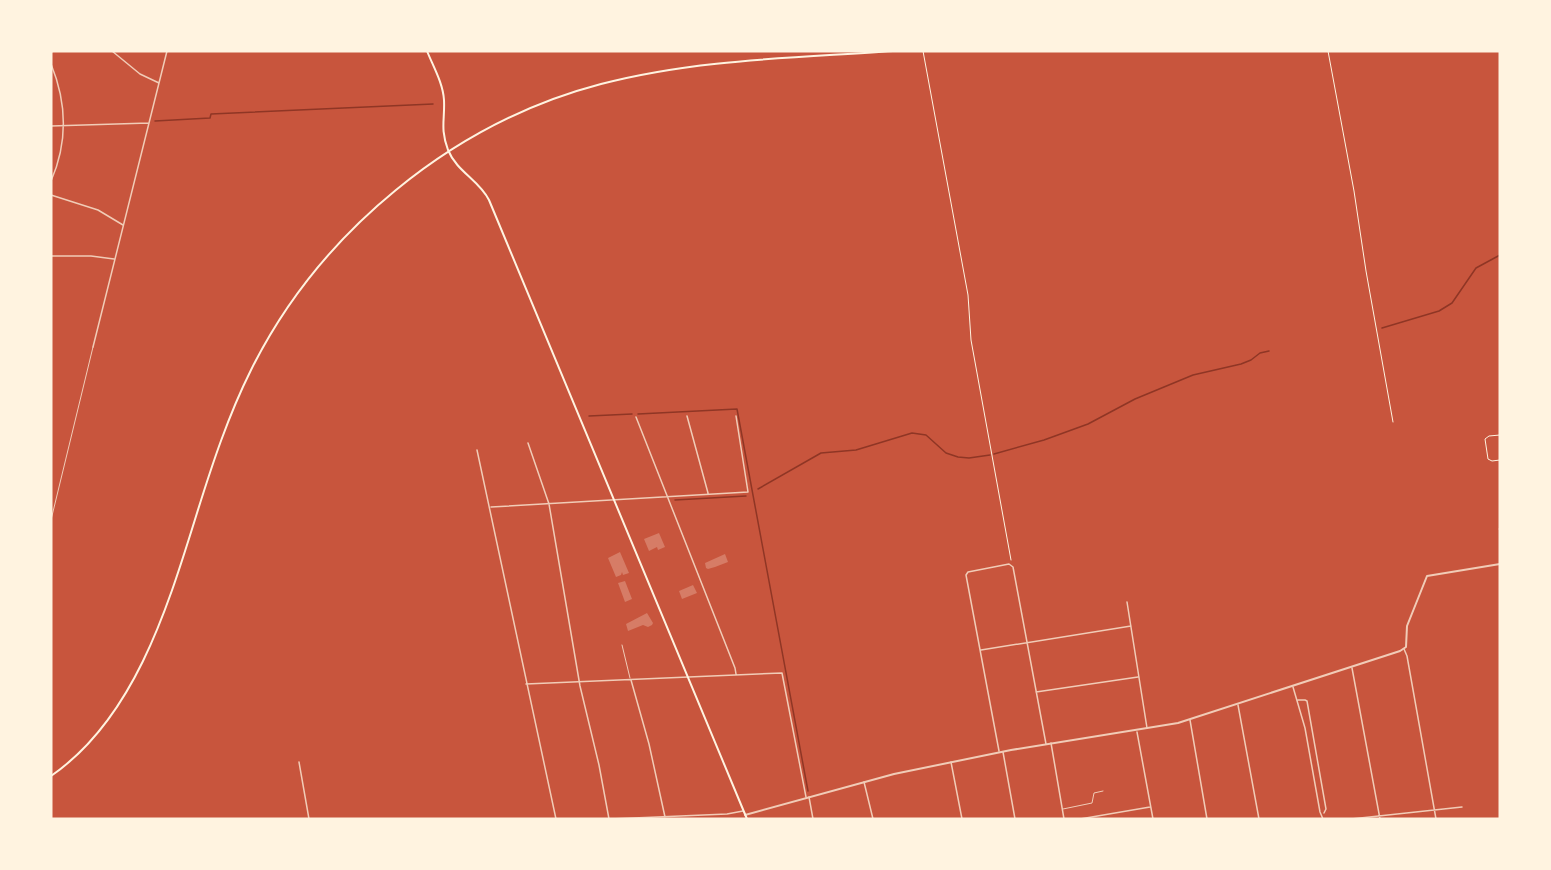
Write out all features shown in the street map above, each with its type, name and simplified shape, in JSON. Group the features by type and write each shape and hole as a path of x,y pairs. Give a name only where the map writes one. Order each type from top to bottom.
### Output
{"main road":[{"path":"427,51 442,92 442,133 449,152 456,164 481,187 489,200 747,819"},
{"path":"51,776 80,752 106,721 128,690 141,666 176,582 209,473 228,420 274,328 304,285 345,237 384,200 449,152 518,115 600,84 664,71 710,65 893,51"}],"street":[{"path":"112,51 140,74 159,83"},
{"path":"93,347 167,51"},
{"path":"51,64 61,93 64,126 60,156 51,181"},
{"path":"51,126 149,123"},
{"path":"51,195 91,207 123,225"},
{"path":"51,256 91,256 115,260"},
{"path":"687,416 708,494"},
{"path":"490,507 748,492 736,416"},
{"path":"636,417 736,675"},
{"path":"528,443 549,504 580,681 610,819 744,813 864,781 951,762 1051,743 1148,729 1190,719 1404,649"},
{"path":"477,450 556,819"},
{"path":"1436,819 1404,649 1407,626 1428,576 1500,564"},
{"path":"1015,819 980,650 967,573 1011,565 1046,744"},
{"path":"1127,602 1148,729"},
{"path":"980,650 1131,626"},
{"path":"1352,667 1380,817"},
{"path":"526,684 783,673 813,819"},
{"path":"1036,692 1139,676"},
{"path":"631,679 648,744 662,818"},
{"path":"1293,686 1305,728 1320,812 1323,814"},
{"path":"1298,700 1308,701 1326,809 1323,819"},
{"path":"1238,704 1258,819"},
{"path":"1190,719 1207,819"},
{"path":"1137,731 1153,819"},
{"path":"1051,743 1064,819"},
{"path":"298,762 309,819"},
{"path":"951,762 962,819"},
{"path":"864,781 873,819"},
{"path":"1080,819 1150,807"},
{"path":"1351,819 1462,807"}],"lane":[{"path":"51,520 93,347"},
{"path":"622,645 631,679"},
{"path":"1063,809 1092,804 1094,793 1103,790"}],"path":[{"path":"922,51 968,295 971,340 1011,565"},
{"path":"1328,51 1393,422"},
{"path":"1500,435 1489,436 1485,439 1488,459 1500,460"}],"building":[{"path":"659,533 665,547 658,550 657,547 649,551 644,539"},
{"path":"620,552 629,573 623,575 622,572 616,577 608,558"},
{"path":"725,554 728,562 706,568 705,563"},
{"path":"625,581 632,599 625,602 618,583"},
{"path":"693,585 697,593 682,599 679,591"},
{"path":"647,613 652,625 648,627 643,625 628,631 626,624"}],"waterway":[{"path":"155,121 210,118 211,114 433,104"},
{"path":"1382,328 1439,311 1452,303 1476,268 1500,255"},
{"path":"994,454 1044,440 1088,424 1135,399 1193,375 1241,364 1260,353 1269,351"},
{"path":"638,414 737,409 808,791"},
{"path":"589,416 632,414"},
{"path":"758,489 821,453 856,450 912,433 926,435 946,453 958,457 990,455"},
{"path":"675,500 746,496"}]}
